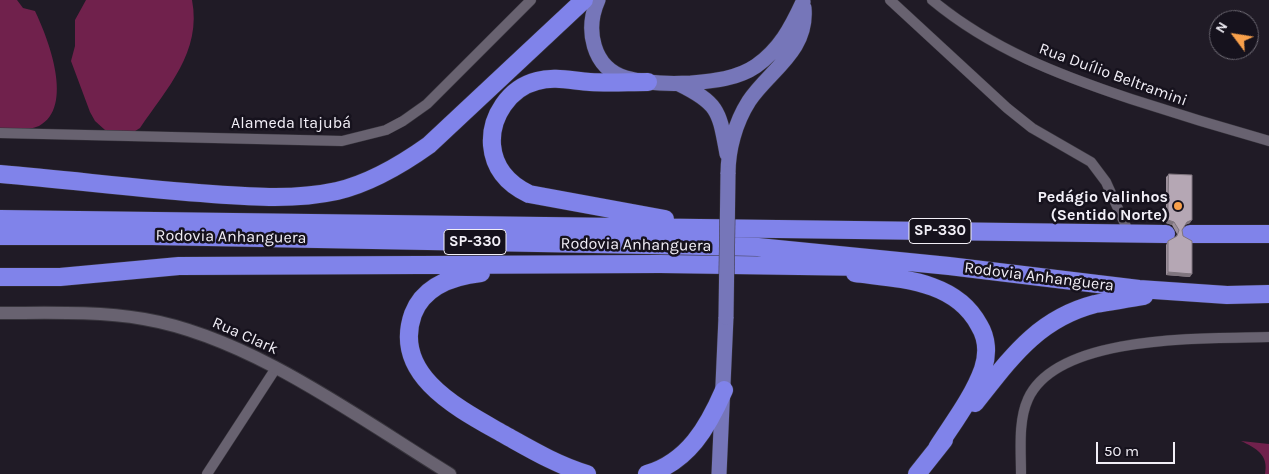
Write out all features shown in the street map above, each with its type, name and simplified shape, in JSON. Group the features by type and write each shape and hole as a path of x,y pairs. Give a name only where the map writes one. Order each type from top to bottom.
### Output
{"highway":[{"path":"0,174 146,190 272,198 338,191 378,176 405,162 429,145 584,0"},
{"path":"648,82 549,79 525,86 507,100 494,122 492,147 495,161 502,174 518,189 549,200 653,217 752,230"},
{"name":"Rodovia Anhanguera","path":"0,219 1166,234"},
{"path":"1190,234 1269,234"},
{"name":"Rodovia Anhanguera","path":"0,236 152,236 758,247 949,266 1169,292 1228,295 1269,294"},
{"path":"0,277 60,277 179,266 660,264 797,267 949,266"},
{"path":"534,265 459,276 433,289 414,311 410,327 410,348 418,369 443,398 462,411 553,462 587,474"},
{"path":"797,267 867,275 935,287 956,297 972,312 984,335 986,346 983,367 966,404 937,448"},
{"path":"917,474 1018,349 1036,332 1059,318 1090,306 1169,292"},
{"path":"647,474 670,464 690,448 710,421 724,390"}],"main road":[{"path":"598,0 591,31 595,51 603,63 625,78 678,84 709,82 736,76 755,67 772,53 787,35 803,1"},
{"path":"728,168 737,126 745,107 785,61 796,44 803,28 803,1"},
{"path":"678,84 705,98 715,107 720,119 728,168 724,390 719,474"}],"street":[{"name":"Alameda Itajubá","path":"0,133 342,141 362,138 386,130 404,121 427,104 531,0"},
{"path":"890,0 1032,128 1091,162 1106,182 1128,233"},
{"name":"Rua Duílio Beltramini","path":"932,0 949,14 1000,47 1060,75 1174,113 1269,141"},
{"name":"Rua Clark","path":"0,313 94,315 143,319 204,335 276,368 450,474"},
{"path":"1021,474 1022,414 1029,397 1039,382 1050,372 1082,357 1116,346 1181,339 1269,337"},
{"path":"207,474 276,368"}],"shaded area":[{"path":"0,0 17,0 23,8 35,11 51,54 57,88 55,104 50,117 39,126 30,129 0,129"},
{"path":"86,0 192,0 194,19 187,53 171,84 140,128 132,133 124,134 105,130 95,121 71,61 75,46 75,20"},
{"path":"1241,441 1269,444 1269,474 1265,474 1265,462 1260,453 1252,446"}],"building":[{"name":"Pedágio Valinhos (Sentido Norte)","path":"1169,174 1192,175 1192,220 1187,222 1182,230 1183,236 1192,241 1192,274 1168,272 1168,241 1177,236 1179,230 1174,222 1168,220"}],"place":[{"name":"Pedágio Valinhos (Sentido Norte)","path":"1178,206"}]}
